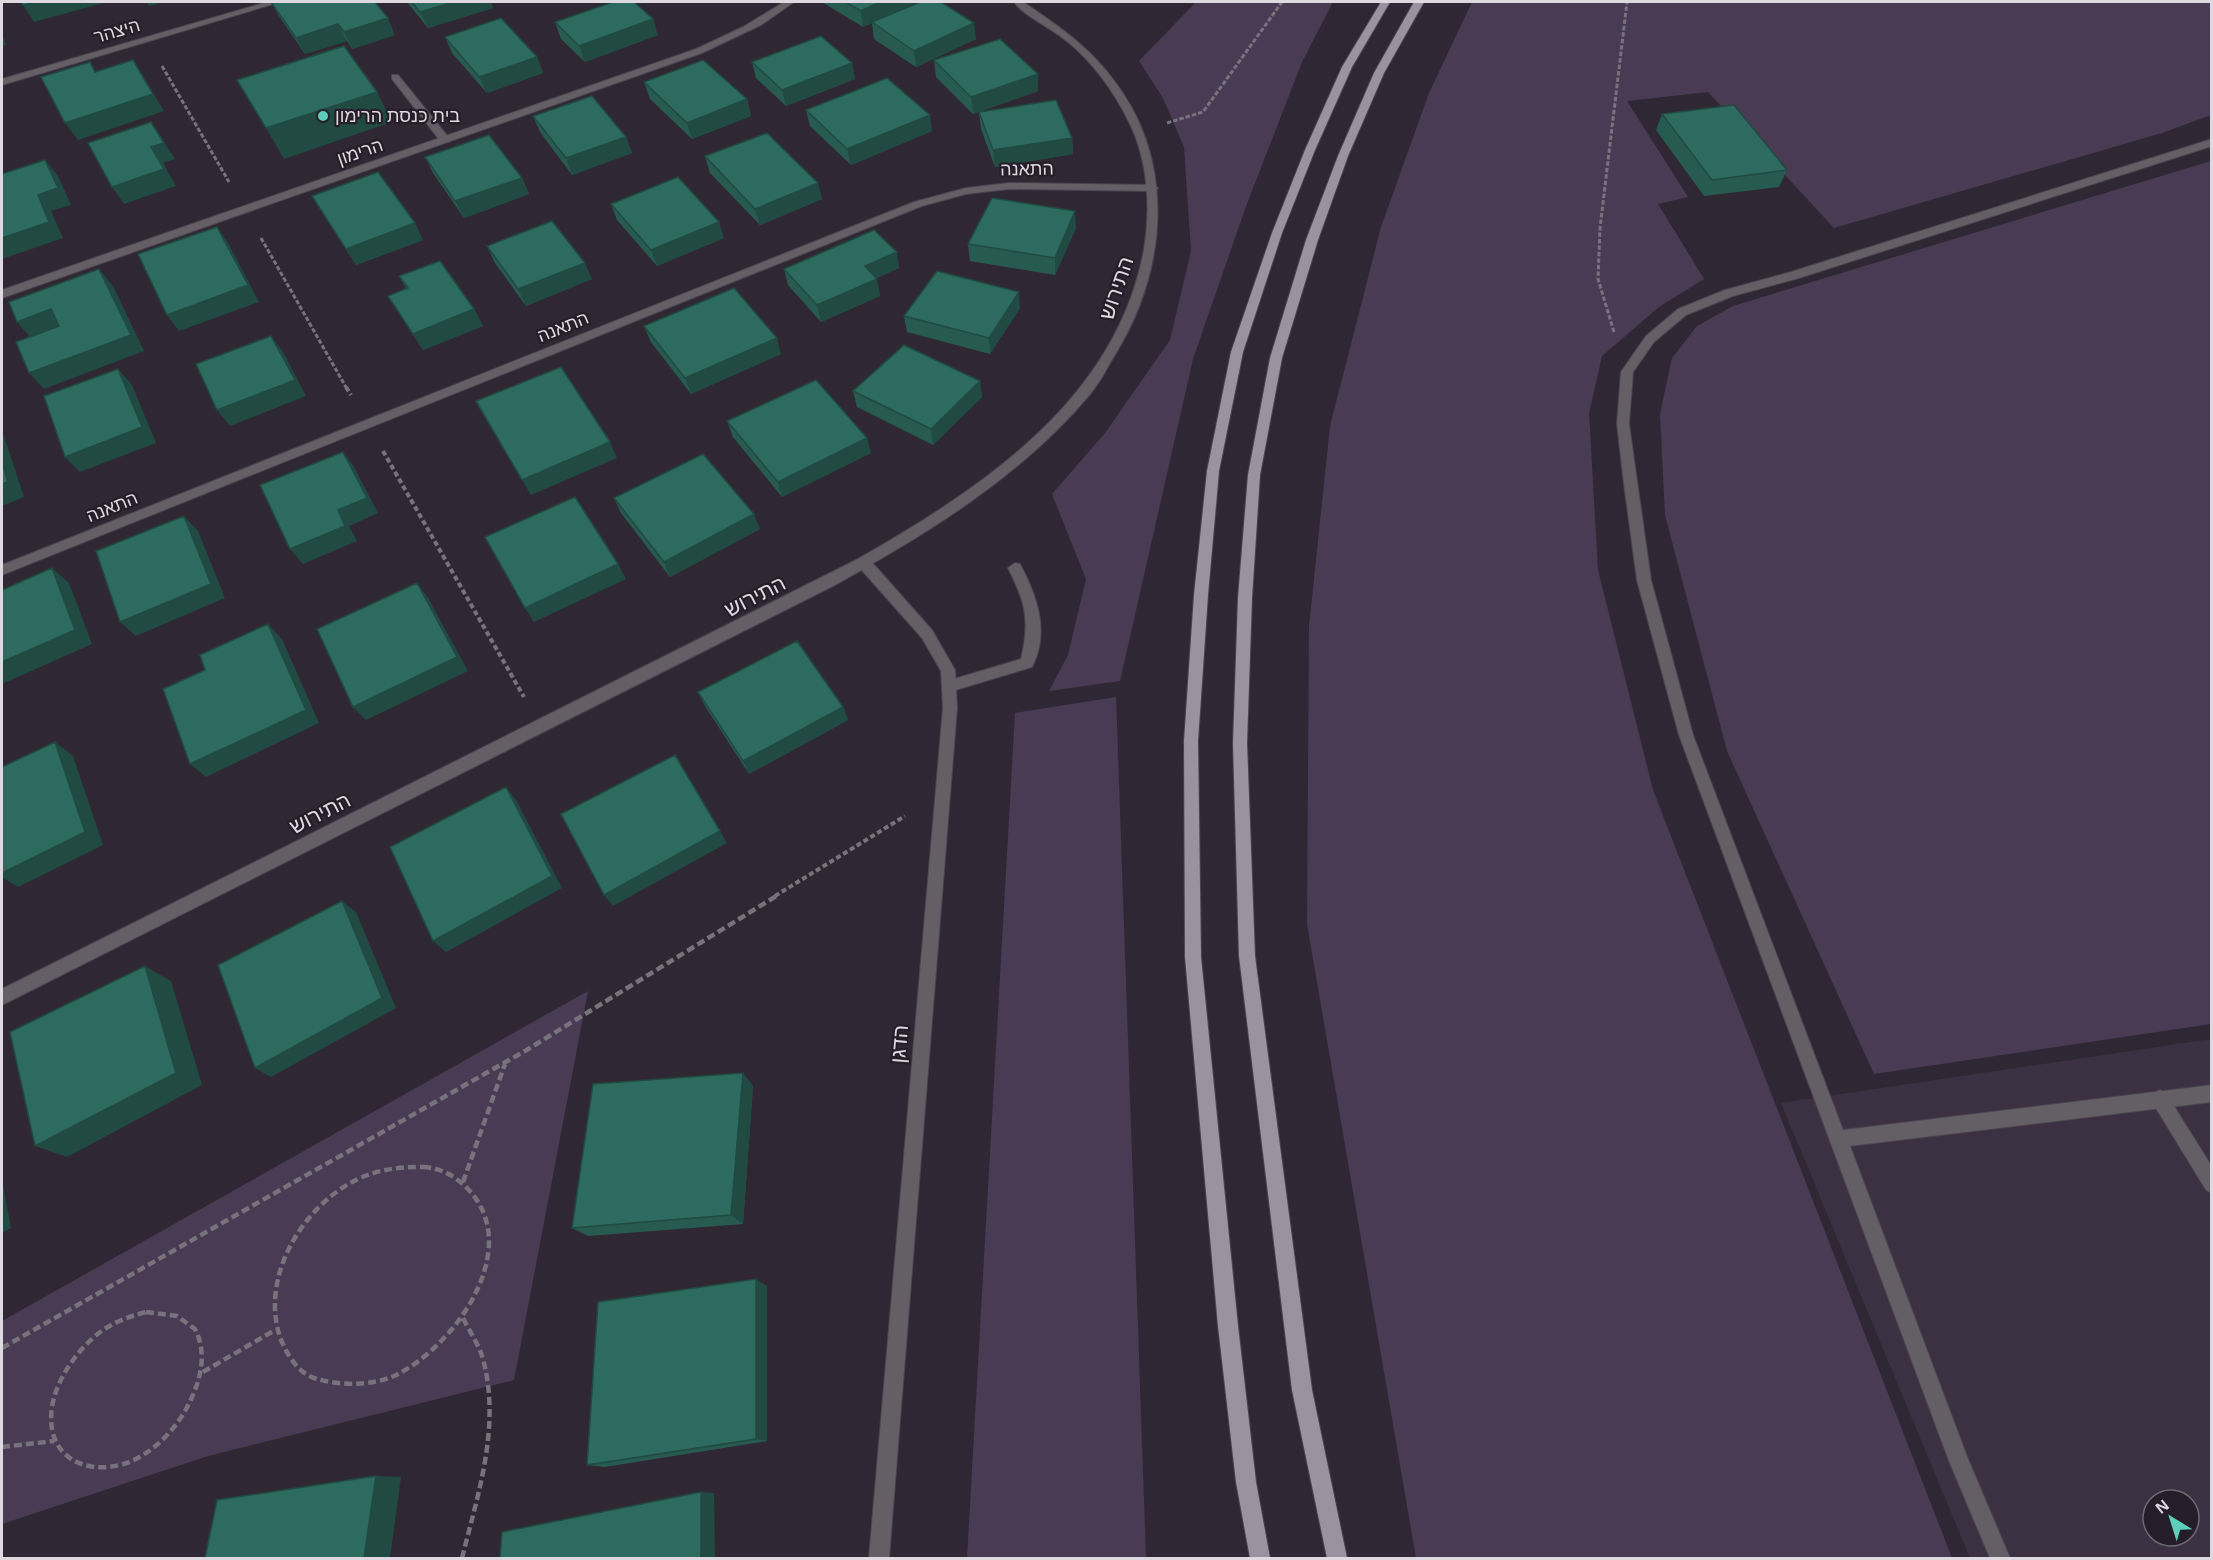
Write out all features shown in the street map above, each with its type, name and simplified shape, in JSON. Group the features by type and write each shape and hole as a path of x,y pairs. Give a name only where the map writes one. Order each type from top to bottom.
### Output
{"main road":[{"path":"1260,1558 1246,1482 1228,1326 1193,957 1191,741 1201,595 1213,471 1237,352 1277,233 1310,150 1347,67 1385,2"},
{"path":"1337,1558 1302,1390 1247,956 1240,743 1245,598 1254,476 1276,358 1312,240 1343,156 1379,73 1419,2"}],"street":[{"name":"היצהר","path":"2,82 275,2"},
{"name":"הרימון","path":"2,294 699,51 744,32 773,15 789,2"},
{"name":"התירוש","path":"2,997 864,563 917,533 981,490 1035,443 1088,388 1119,341 1143,283 1154,234 1153,188 1140,132 1098,67 1066,34 1018,2"},
{"path":"395,77 445,140"},
{"path":"2000,1558 1959,1461 1686,735 1644,580 1623,424 1627,372 1650,339 1682,312 1729,293 1795,275 2211,142"},
{"name":"התאנה","path":"2,570 918,204 966,191 1010,186 1153,188"},
{"name":"הדגן","path":"864,563 927,633 948,670 950,708 879,1558"},
{"path":"949,686 1027,663 1036,628 1033,602 1015,568"},
{"path":"1838,1139 2211,1093"},
{"path":"2160,1099 2211,1184"}],"path":[{"path":"1140,132 1203,112 1282,2"},
{"path":"1627,2 1614,128 1600,228 1598,279 1627,372"},
{"path":"368,424 541,726"},
{"path":"2,1348 505,1063 943,792"},
{"path":"463,1182 505,1063"},
{"path":"389,1168 435,1168 463,1182 481,1207 489,1240 482,1280 463,1318 440,1346 404,1370 365,1384 315,1379 289,1359 275,1330 273,1293 284,1256 319,1207 352,1182 389,1168"},
{"path":"146,1312 176,1316 194,1326 202,1347 203,1372 189,1408 169,1434 144,1454 122,1465 95,1469 73,1463 54,1441 50,1416 56,1390 73,1359 95,1337 120,1319 146,1312"},
{"path":"462,1558 488,1448 490,1394 483,1359 463,1318"},
{"path":"203,1372 275,1330"},
{"path":"2,1447 54,1441"}],"shaded area":[{"path":"1196,2 1333,2 1302,62 1245,209 1193,359 1120,681 1049,691 1068,655 1086,579 1052,494 1105,433 1170,340 1191,251 1184,147 1163,98 1139,61"},
{"path":"1472,2 2211,2 2211,115 2162,133 1834,228 1708,92 1627,101 1688,197 1658,204 1704,279 1659,307 1602,356 1589,413 1598,570 1653,790 1952,1558 1416,1558 1307,924 1309,627 1330,426 1381,227 1429,93"},
{"path":"2211,161 2211,1024 1874,1074 1727,751 1665,515 1660,414 1672,358 1697,326 1733,306"},
{"path":"1116,697 1146,1558 967,1558 1015,713"},
{"path":"588,991 514,1380 208,1456 2,1524 2,1321"},
{"path":"2211,1039 2211,1558 1970,1558 1781,1103"}],"building":[{"path":"21,2 37,2 23,5"},
{"path":"271,2 375,2 388,18 344,32 338,24 296,38"},
{"path":"412,2 454,2 420,12"},
{"path":"613,2 634,2 653,19 579,46 555,22"},
{"path":"845,2 880,2 861,11"},
{"path":"920,2 941,2 974,23 914,51 872,22"},
{"path":"501,18 537,57 479,77 445,37"},
{"path":"821,36 852,63 782,90 752,62"},
{"path":"1000,39 1038,74 971,97 934,60"},
{"path":"344,46 377,92 266,128 237,80"},
{"path":"133,60 153,94 65,123 41,77 90,62 95,72"},
{"path":"703,60 747,99 687,123 644,82"},
{"path":"887,78 930,115 847,149 806,110"},
{"path":"592,96 626,137 566,158 533,116"},
{"path":"1056,100 1072,138 993,150 979,112"},
{"path":"1734,105 1787,170 1712,180 1662,114"},
{"path":"151,122 164,143 151,147 164,169 112,187 88,143"},
{"path":"767,133 818,183 755,209 705,156"},
{"path":"489,135 522,178 455,201 425,157"},
{"path":"45,160 58,188 38,195 49,222 2,238 2,174"},
{"path":"378,172 415,223 346,249 312,196"},
{"path":"678,177 719,222 651,250 611,204"},
{"path":"992,198 1075,211 1055,258 968,244"},
{"path":"552,221 585,263 518,289 487,246"},
{"path":"217,227 248,285 167,315 138,254"},
{"path":"874,230 897,252 865,266 877,279 817,305 784,269"},
{"path":"440,261 474,309 413,334 388,296 408,288 399,276"},
{"path":"99,269 131,335 29,373 16,342 59,326 51,309 17,322 9,302"},
{"path":"937,271 1019,292 989,338 904,316"},
{"path":"734,288 777,338 685,378 644,326"},
{"path":"271,336 295,380 217,410 196,364"},
{"path":"904,345 980,381 931,429 853,391"},
{"path":"561,367 610,442 522,480 476,401"},
{"path":"118,369 142,427 65,457 44,396"},
{"path":"816,380 867,438 778,482 727,421"},
{"path":"343,452 367,498 338,510 345,526 290,549 260,485"},
{"path":"703,454 754,514 664,562 614,498"},
{"path":"2,463 8,482 2,484"},
{"path":"575,497 618,564 525,608 485,537"},
{"path":"184,516 211,584 120,622 96,551"},
{"path":"52,568 75,630 2,662 2,590"},
{"path":"417,583 457,657 353,707 317,629"},
{"path":"268,624 306,710 190,764 163,689 205,670 200,655"},
{"path":"797,641 843,707 743,761 698,692"},
{"path":"55,742 85,832 2,873 2,767"},
{"path":"675,755 720,831 604,895 561,814"},
{"path":"506,787 552,876 433,941 390,847"},
{"path":"342,901 382,998 255,1068 218,965"},
{"path":"145,966 176,1073 35,1146 10,1032"},
{"path":"743,1073 731,1215 572,1228 593,1084"},
{"path":"756,1279 756,1439 587,1465 598,1302"},
{"path":"376,1476 364,1558 205,1558 217,1500"},
{"path":"701,1492 701,1558 500,1558 502,1532"}],"place":[{"name":"בית כנסת הרימון","path":"323,116"}]}
